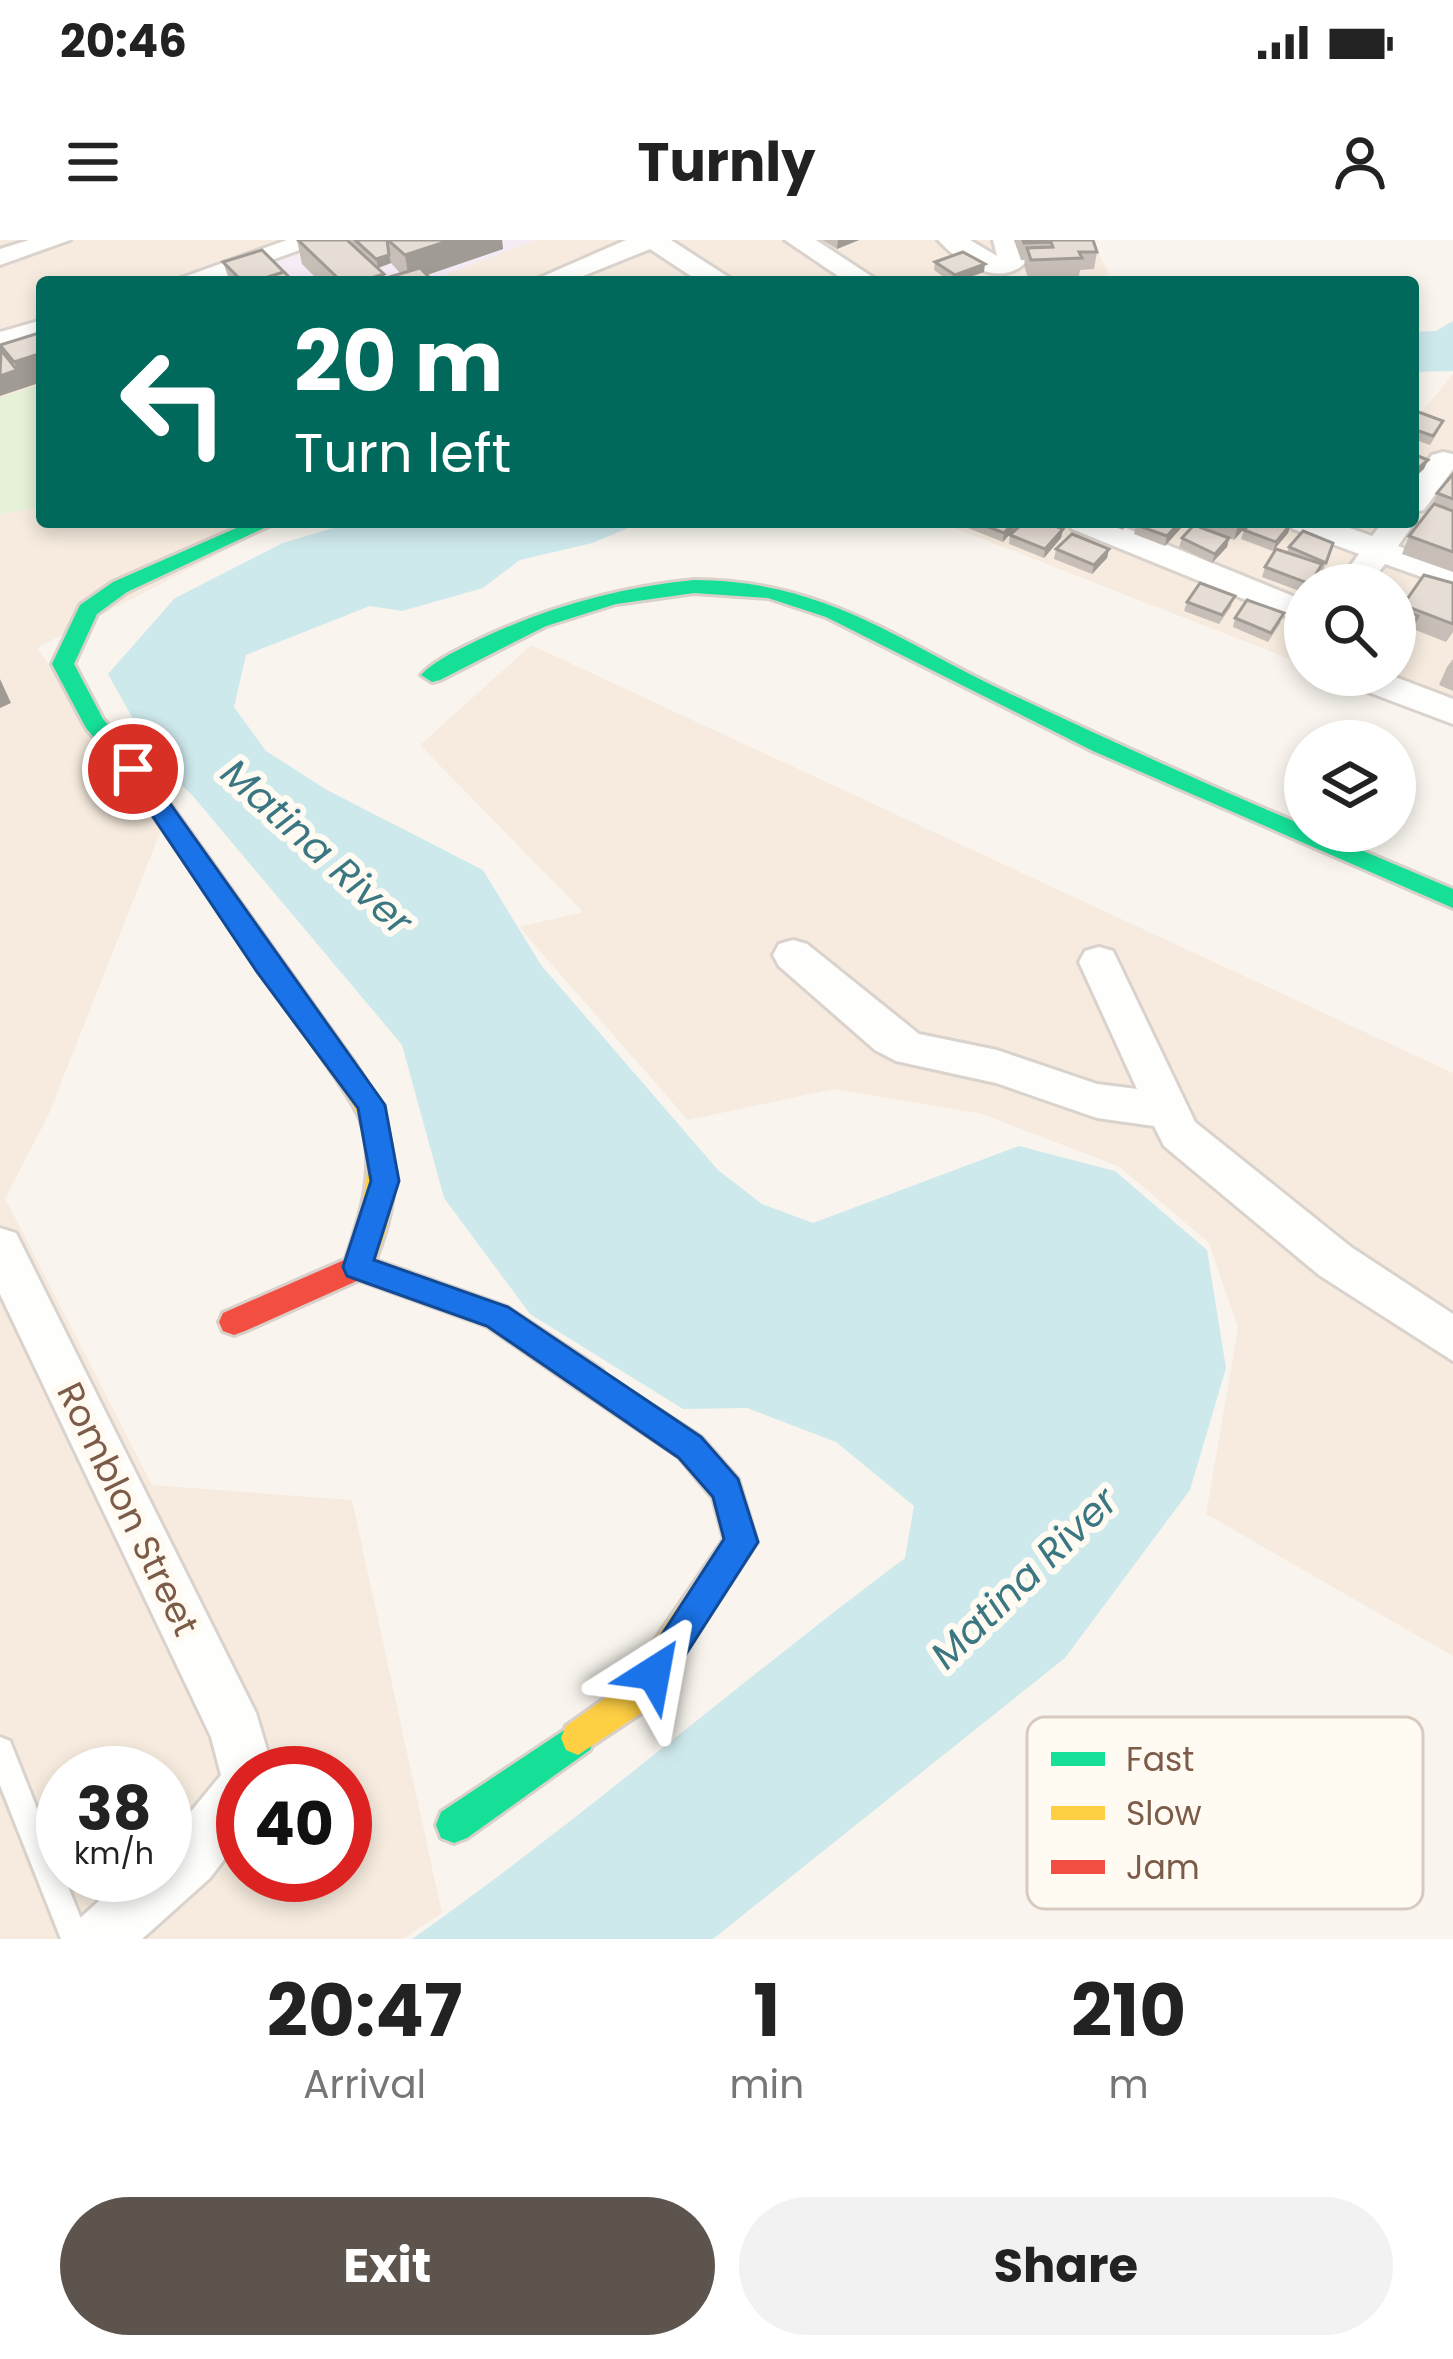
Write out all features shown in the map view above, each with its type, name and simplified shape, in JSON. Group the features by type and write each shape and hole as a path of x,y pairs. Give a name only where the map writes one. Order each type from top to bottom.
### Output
{"street":[{"path":"0,257 57,240"},
{"path":"203,276 314,240"},
{"path":"559,276 652,240 710,276"},
{"path":"798,240 856,276"},
{"path":"951,240 992,266 1012,262 1006,240"},
{"path":"0,341 36,330"},
{"path":"1419,492 1436,459"},
{"path":"253,528 119,587 88,610 64,664 94,723 133,769 266,965 371,1105 385,1181 358,1267"},
{"path":"1098,528 1284,604"},
{"path":"1320,528 1453,578"},
{"path":"1368,564 1394,528"},
{"path":"432,675 486,639 592,604 736,587 791,598 1082,736 1453,899"},
{"path":"1411,696 1453,712"},
{"path":"793,955 890,1039 911,1048 997,1067 1097,1100 1164,1110"},
{"path":"1099,962 1164,1110 1194,1148 1299,1233 1453,1340"},
{"name":"Romblon Street","path":"0,1246 240,1746"},
{"path":"234,1322 358,1267 497,1316 690,1448 727,1490 741,1542 637,1696 454,1825"},
{"path":"99,1939 190,1858 216,1825"}],"lane":[{"path":"0,1751 75,1939"}],"shaded area":[{"path":"0,240 1092,240 1109,274 36,276 36,528 268,528 37,648 163,825 48,1116 5,1198 152,1485 352,1500 442,1913 403,1939 0,1939"},
{"path":"343,240 536,240 442,276 232,276"},
{"path":"1453,374 1453,722 1386,696 1416,696 1416,564 1284,564 1284,657 954,528 1419,528 1419,412"},
{"path":"531,645 1453,1073 1453,1656 1206,1514 1238,1328 1209,1243 1120,1167 982,1114 834,1089 688,1120 519,927 583,912 420,745"}],"green space":[{"path":"36,386 36,508 0,514 0,398"}],"water":[{"path":"1453,321 1453,371 1419,372 1419,332 1436,331"},
{"name":"Matina River","path":"333,528 628,528 592,543 520,560 483,588 402,611 370,606 246,655 234,707 266,751 327,790 483,870 541,965 718,1170 762,1204 813,1223 1019,1146 1115,1171 1207,1250 1226,1368 1190,1490 1065,1658 713,1939 412,1939 905,1558 914,1506 836,1442 747,1408 683,1409 530,1314 444,1198 402,1045 192,795 157,762 108,674 175,598 283,543"}],"building":[{"path":"298,240 347,240 384,274 336,276"},
{"path":"355,240 387,240 389,255 376,259"},
{"path":"388,240 451,240 405,255"},
{"path":"1023,240 1093,240 1097,252 1079,252 1082,258 1031,260 1027,248 1053,247 1051,242"},
{"path":"262,250 284,272 237,276 223,262"},
{"path":"963,252 985,264 955,275 935,262"},
{"path":"420,268 428,276 393,276"},
{"path":"36,334 36,355 14,362 0,345"},
{"path":"1,350 17,370 0,376"},
{"path":"1419,412 1443,421 1433,436 1419,431"},
{"path":"1453,474 1453,499 1437,493"},
{"path":"1434,504 1453,511 1453,552 1409,536"},
{"path":"1018,528 1063,529 1045,549 1010,535"},
{"path":"1144,528 1174,528 1167,536"},
{"path":"1191,528 1202,528 1229,538 1215,554 1182,538"},
{"path":"1246,528 1288,528 1276,542"},
{"path":"1303,531 1333,543 1326,563 1289,547"},
{"path":"1072,534 1109,549 1094,565 1056,549"},
{"path":"1276,549 1322,564 1284,564 1284,574 1265,567"},
{"path":"1424,575 1453,583 1453,624 1416,610 1416,586"},
{"path":"1200,583 1235,596 1222,615 1187,602"},
{"path":"1247,600 1284,613 1271,633 1235,618"}],"traffic: fast":[{"path":"253,528 120,587 88,610 63,664 94,723 133,769 345,1070"},
{"path":"432,675 539,621 615,598 694,587 768,591 833,612 1101,745 1453,899"},
{"path":"454,1825 578,1738"}],"traffic: slow":[{"path":"345,1070 374,1120 382,1166 358,1267"},
{"path":"578,1738 637,1696 741,1542 727,1490 690,1447 591,1380"}],"traffic: jam":[{"path":"234,1322 358,1267 497,1316 591,1380"}],"route":[{"path":"133,769 266,965 371,1105 385,1181 358,1267 497,1316 690,1448 727,1490 741,1542 654,1673"}]}
